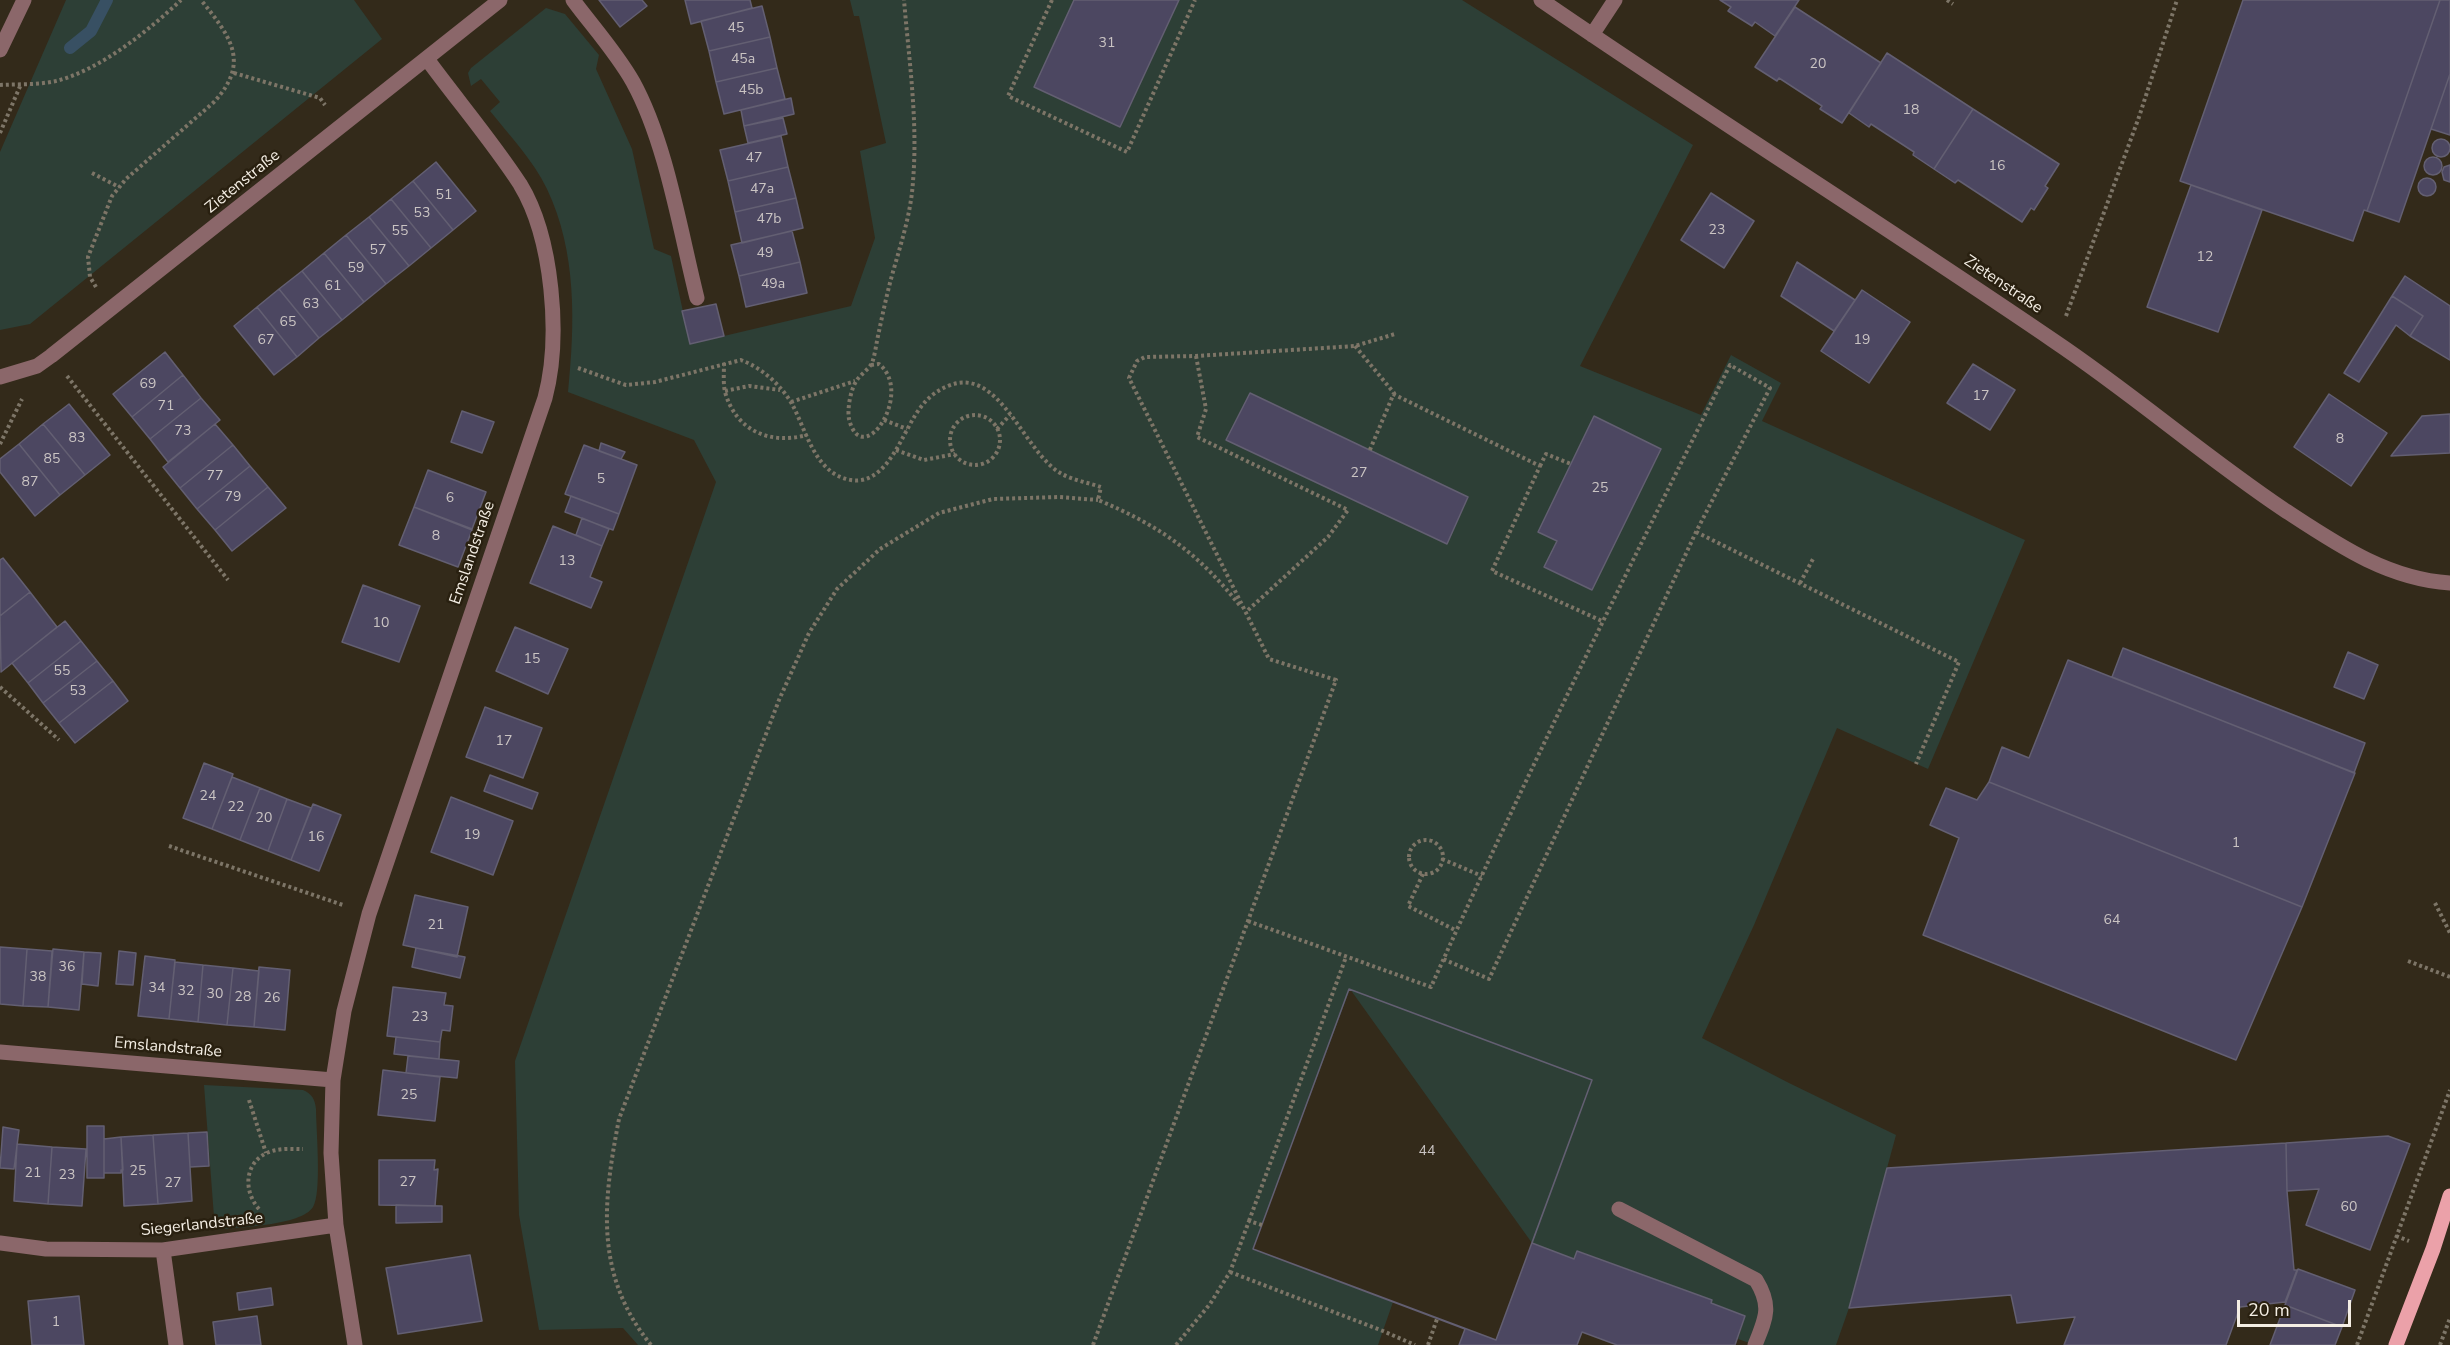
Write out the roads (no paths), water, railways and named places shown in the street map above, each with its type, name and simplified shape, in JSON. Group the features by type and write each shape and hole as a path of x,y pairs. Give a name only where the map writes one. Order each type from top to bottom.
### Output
{"main road":[{"path":"2396,1345 2433,1249 2450,1196"}],"street":[{"path":"0,50 24,0"},
{"name":"Zietenstraße","path":"0,377 37,366 51,356 500,0"},
{"path":"573,0 624,67 644,104 659,147 697,298"},
{"name":"Zietenstraße","path":"1541,0 2056,342 2214,461 2353,554 2405,576 2450,583"},
{"path":"1592,35 1615,0"},
{"name":"Emslandstraße","path":"355,1345 336,1225 331,1148 333,1080 349,984 369,914 545,398 552,357 552,295 543,246 532,210 519,184 427,59"},
{"name":"Emslandstraße","path":"0,1052 333,1080"},
{"path":"1619,1209 1756,1280 1765,1295 1767,1314 1755,1345"},
{"name":"Siegerlandstraße","path":"0,1243 46,1249 163,1250 336,1225"},
{"path":"163,1250 176,1345"}],"waterway":[{"path":"70,48 91,31 107,0"}]}
